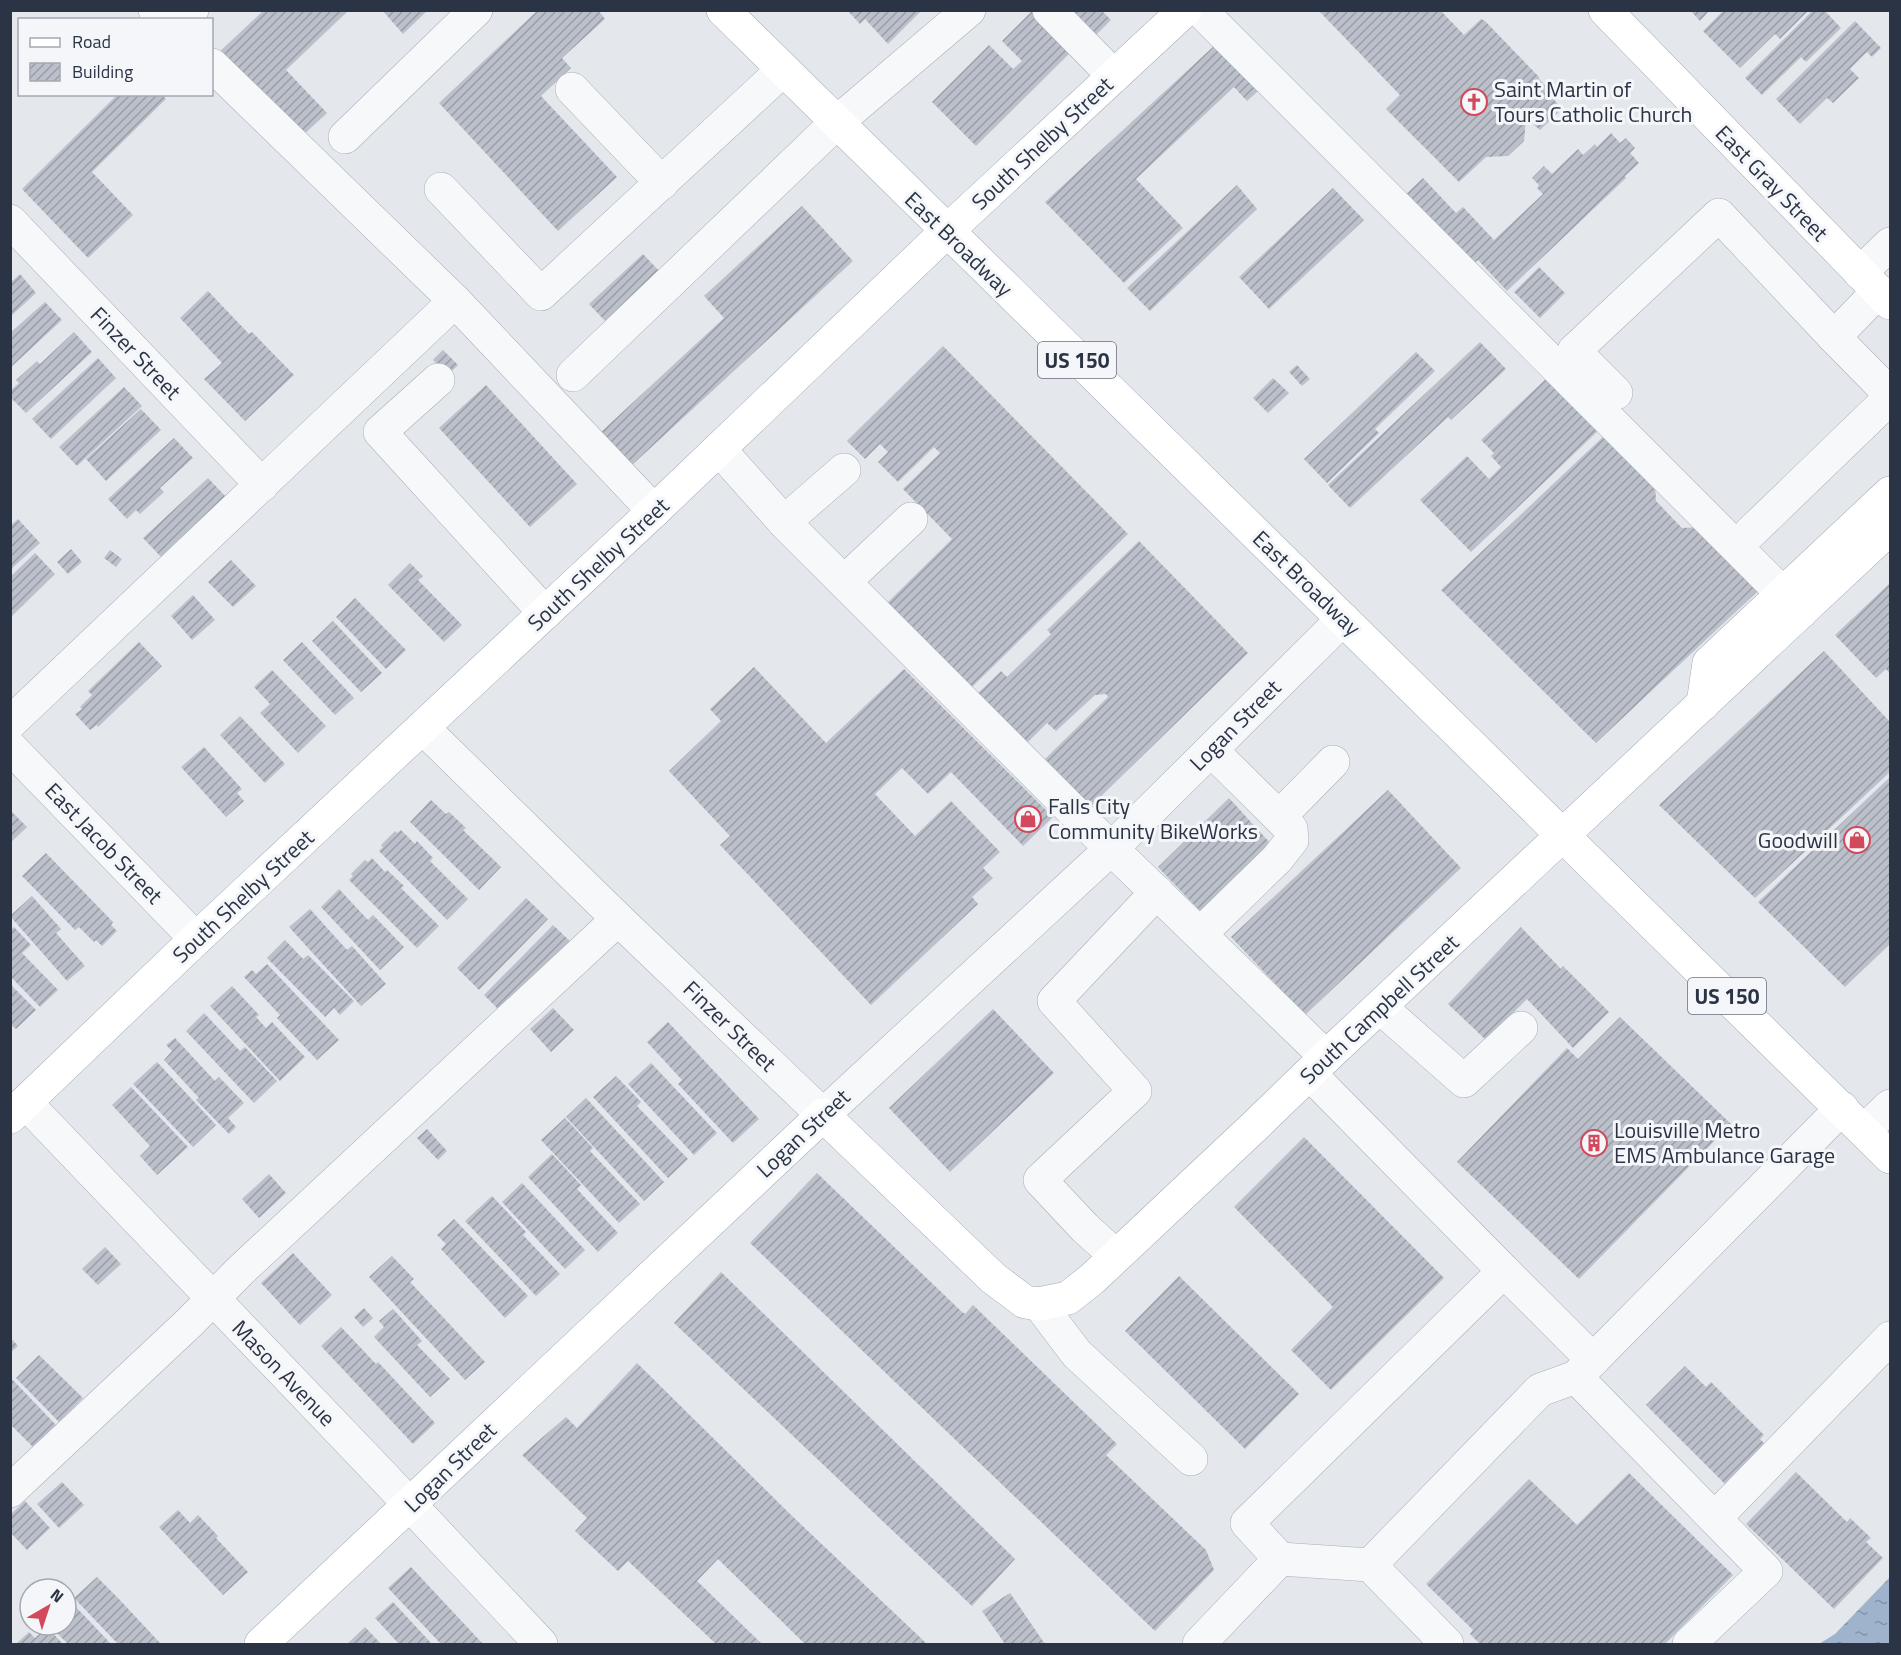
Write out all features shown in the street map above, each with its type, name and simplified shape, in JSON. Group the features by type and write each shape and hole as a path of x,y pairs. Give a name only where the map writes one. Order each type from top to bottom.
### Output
{"main road":[{"name":"East Broadway","path":"723,10 946,232 1890,1156"},
{"name":"South Shelby Street","path":"18,1110 196,939 654,511 946,232 1185,10"},
{"name":"East Gray Street","path":"1605,10 1876,289"},
{"name":"South Campbell Street","path":"1044,1303 1068,1298 1116,1256 1702,704 1793,596 1890,493"},
{"name":"South Campbell Street","path":"1793,596 1890,528"},
{"name":"Finzer Street","path":"823,1115 993,1278 1025,1302 1044,1303"},
{"name":"Logan Street","path":"261,1644 823,1115"}],"street":[{"path":"345,136 476,10"},
{"path":"573,375 836,123 969,10"},
{"path":"1049,10 1113,76"},
{"path":"1200,10 1793,596"},
{"path":"213,66 455,301 654,511"},
{"path":"441,189 542,294 783,70"},
{"path":"572,89 662,183"},
{"path":"1793,596 1750,533 1574,351 1719,215 1890,394"},
{"name":"Finzer Street","path":"10,221 262,485"},
{"path":"1834,337 1876,289 1890,244"},
{"path":"10,723 455,301"},
{"path":"438,380 380,432 545,613"},
{"path":"1750,533 1890,398"},
{"path":"719,449 784,522 1200,934 1504,1271 1715,1518 1766,1571 1689,1644"},
{"path":"784,522 843,470"},
{"path":"844,582 910,519"},
{"name":"Logan Street","path":"823,1115 1112,848 1343,619"},
{"name":"Finzer Street","path":"423,728 823,1115"},
{"name":"East Jacob Street","path":"10,747 196,939"},
{"path":"1200,934 1277,859 1292,840 1291,829 1211,750"},
{"path":"1279,818 1334,762"},
{"path":"1116,1256 1040,1180 1135,1091 1054,1001 1157,892"},
{"path":"10,1491 618,919"},
{"path":"1380,1007 1464,1081 1521,1028"},
{"path":"1371,1565 1539,1390 1585,1368 1853,1120 1890,1106"},
{"name":"Mason Avenue","path":"18,1110 212,1299 541,1644"},
{"path":"1447,1644 1371,1565 1280,1559 1247,1523 1504,1271"},
{"path":"1044,1303 1077,1354 1191,1460"},
{"path":"1715,1518 1890,1338"},
{"path":"1199,1644 1280,1559"}],"water":[{"path":"1890,1577 1890,1644 1819,1644 1835,1634"}],"building":[{"path":"264,10 349,10 286,70 327,113 300,138 216,55"},
{"path":"382,10 428,10 403,34"},
{"path":"538,10 598,10 605,19 562,58 571,68 541,96 617,177 558,231 439,103"},
{"path":"847,10 922,10 888,44 865,19 860,24"},
{"path":"1033,10 1043,10 1078,45 976,146 932,102 989,45 1013,69 1022,61 1002,41"},
{"path":"1057,10 1101,10 1111,20 1088,43"},
{"name":"Saint Martin of Tours Catholic Church","path":"1318,10 1440,10 1464,35 1481,19 1539,77 1562,109 1540,130 1526,118 1524,141 1508,156 1486,157 1459,182 1386,109 1400,95"},
{"path":"1690,10 1710,10 1700,21"},
{"path":"1724,10 1809,10 1780,39 1775,34 1740,68 1703,31"},
{"path":"1813,10 1824,10 1841,28 1806,62 1801,57 1762,95 1745,78"},
{"path":"1855,21 1881,48 1872,57 1867,52 1850,69 1859,78 1833,103 1827,98 1800,124 1776,99"},
{"path":"1215,45 1258,91 1247,101 1234,87 1136,179 1183,228 1124,283 1045,202"},
{"path":"116,96 164,96 166,99 92,172 133,215 88,258 22,189"},
{"path":"1611,133 1620,143 1626,138 1635,148 1630,153 1639,163 1507,291 1478,260 1471,266 1404,196 1423,178 1456,213 1463,207 1494,240 1543,194 1537,188 1539,185 1532,178 1544,166 1552,174 1578,149 1583,155 1595,144 1597,147"},
{"path":"1237,185 1257,209 1150,311 1127,288"},
{"path":"1333,188 1364,220 1269,309 1239,277"},
{"path":"802,206 853,261 632,465 601,432 724,318 704,296"},
{"path":"643,254 661,273 607,323 589,304"},
{"path":"1539,267 1565,293 1540,318 1514,292"},
{"path":"20,274 36,293 10,317 10,283"},
{"path":"208,291 249,334 252,332 294,375 245,421 204,379 222,363 180,318"},
{"path":"45,302 62,320 10,368 10,333"},
{"path":"74,332 92,352 26,413 10,397 10,391 19,383 16,380 37,361 40,364"},
{"path":"1480,342 1506,369 1451,420 1448,417 1350,508 1328,485"},
{"path":"943,346 1128,534 971,688 887,603 952,539 903,489 940,453 934,447 898,482 878,462 888,452 880,444 865,459 847,441"},
{"path":"443,350 458,365 448,375 433,360"},
{"path":"1416,352 1435,371 1375,429 1379,433 1327,483 1304,459"},
{"path":"98,358 116,378 51,439 32,419"},
{"path":"1297,365 1310,379 1302,386 1289,372"},
{"path":"1550,375 1601,428 1471,552 1420,500 1467,456 1489,479 1501,467 1491,456 1494,453 1481,440"},
{"path":"1273,378 1289,393 1268,413 1253,398"},
{"path":"486,385 577,484 530,527 439,428"},
{"path":"124,387 142,406 77,466 59,447"},
{"path":"141,409 161,430 106,481 86,459"},
{"path":"1606,434 1655,483 1656,501 1682,528 1701,527 1760,589 1596,743 1441,590"},
{"path":"174,438 193,458 160,488 164,492 140,514 136,510 127,519 108,499"},
{"path":"208,478 227,498 162,558 143,538"},
{"path":"18,519 40,543 10,570 10,526"},
{"path":"1139,541 1248,653 1091,806 1045,759 1108,697 1106,694 1095,695 1056,731 1047,723 1026,744 977,694 1001,671 1007,677 1051,634 1047,630"},
{"path":"71,549 82,562 68,574 57,562"},
{"path":"110,550 122,559 116,567 104,558"},
{"path":"35,553 55,574 10,618 10,577"},
{"path":"231,560 256,586 233,607 208,582"},
{"path":"410,563 423,576 418,580 462,625 444,642 388,585"},
{"path":"1890,583 1890,674 1886,669 1876,678 1835,635"},
{"path":"193,595 215,620 192,640 171,616"},
{"path":"355,598 406,650 386,669 336,617"},
{"path":"333,621 382,673 361,692 312,641"},
{"path":"139,642 162,666 98,727 97,725 90,730 75,714 82,709 80,707 92,695 88,691"},
{"path":"302,642 354,698 335,715 283,660"},
{"path":"1824,651 1890,722 1890,772 1755,898 1659,805"},
{"path":"754,667 826,743 904,669 1053,817 1023,846 951,772 928,794 902,768 875,794 915,836 951,801 1000,852 983,868 993,878 972,897 978,904 871,1005 720,845 730,836 669,771 721,721 710,709"},
{"path":"272,670 326,726 298,753 260,713 270,704 254,687"},
{"path":"240,716 285,764 265,783 220,735"},
{"path":"204,747 242,789 237,793 244,801 226,817 181,767"},
{"name":"Goodwill","path":"1890,777 1890,944 1845,987 1758,902"},
{"path":"1388,790 1461,868 1305,1015 1231,937"},
{"path":"1229,798 1271,844 1201,912 1158,867"},
{"path":"431,800 446,814 449,812 466,828 463,830 501,867 479,890 410,822"},
{"path":"10,810 27,827 10,843"},
{"path":"401,830 415,844 417,841 433,858 430,861 468,899 447,920 379,851 383,847 382,844 395,831 397,833"},
{"path":"46,853 113,922 111,925 117,931 102,946 96,940 94,942 79,927 75,930 22,876"},
{"path":"372,858 385,872 387,870 404,886 401,888 439,926 417,948 349,880 353,876 351,874 365,860 368,862"},
{"path":"339,889 368,920 373,915 404,947 380,970 321,907"},
{"path":"32,896 61,929 56,933 85,966 67,981 10,916"},
{"path":"526,898 548,919 479,990 457,968"},
{"path":"310,909 347,950 352,946 386,984 361,1006 289,927"},
{"path":"553,925 574,945 505,1016 484,995"},
{"path":"14,927 31,945 22,953 58,990 40,1007 10,976 10,930"},
{"path":"1521,927 1561,969 1563,966 1609,1012 1573,1048 1527,999 1486,1040 1448,1004"},
{"path":"285,940 303,959 308,955 354,1001 340,1015 334,1008 325,1017 267,958"},
{"path":"267,964 339,1040 317,1060 277,1018 280,1015 244,977 252,970 256,974"},
{"path":"10,984 36,1010 16,1029 10,1024"},
{"path":"232,986 259,1015 256,1017 266,1028 272,1022 305,1057 280,1081 210,1006"},
{"path":"553,1008 574,1030 551,1052 530,1029"},
{"path":"993,1009 1054,1073 950,1172 889,1108"},
{"path":"204,1013 240,1051 245,1047 277,1081 254,1103 186,1031"},
{"name":"Louisville Metro EMS Ambulance Garage","path":"1620,1017 1731,1124 1579,1279 1457,1162 1567,1048 1578,1059"},
{"path":"668,1022 759,1119 733,1143 678,1084 682,1080 647,1042"},
{"path":"175,1038 215,1081 219,1077 244,1103 228,1118 236,1127 229,1134 196,1100 199,1098 164,1060 172,1051 166,1045"},
{"path":"157,1062 216,1125 193,1147 133,1084"},
{"path":"651,1063 717,1133 694,1155 628,1084"},
{"path":"616,1076 641,1102 637,1106 688,1159 668,1178 593,1097"},
{"path":"131,1087 188,1147 157,1175 140,1156 150,1146 112,1105"},
{"path":"586,1098 664,1182 644,1201 566,1117"},
{"path":"565,1118 593,1148 590,1151 640,1204 619,1223 541,1140"},
{"path":"427,1129 447,1151 438,1160 417,1138"},
{"path":"1304,1137 1444,1278 1331,1390 1291,1350 1333,1307 1234,1207"},
{"path":"552,1154 581,1185 577,1189 618,1233 598,1252 528,1177"},
{"path":"817,1173 961,1311 965,1314 973,1305 1117,1444 1106,1455 1206,1550 1214,1570 1155,1631 750,1243"},
{"path":"269,1174 286,1193 259,1218 242,1199"},
{"path":"522,1183 585,1250 565,1269 502,1202"},
{"path":"492,1196 526,1232 523,1235 560,1274 536,1296 465,1221"},
{"path":"454,1219 528,1296 505,1318 441,1249 446,1244 437,1235"},
{"path":"105,1247 121,1264 98,1285 82,1269"},
{"path":"293,1253 332,1295 300,1325 261,1283"},
{"path":"392,1256 414,1279 410,1282 485,1362 465,1380 369,1277"},
{"path":"721,1272 1015,1559 972,1606 674,1323"},
{"path":"1179,1276 1299,1394 1245,1449 1125,1331"},
{"path":"364,1308 373,1318 363,1327 354,1317"},
{"path":"393,1309 422,1341 417,1345 450,1379 430,1397 374,1337 384,1327 379,1321"},
{"path":"341,1327 376,1364 378,1362 435,1423 413,1444 321,1346"},
{"path":"10,1337 18,1346 10,1353"},
{"path":"39,1355 83,1398 59,1422 16,1378"},
{"path":"637,1363 790,1514 927,1644 805,1644 718,1559 697,1581 762,1644 716,1644 628,1561 618,1571 575,1531 587,1518 522,1455 566,1417 577,1428"},
{"path":"1685,1366 1706,1387 1711,1382 1764,1435 1760,1439 1766,1445 1726,1485 1646,1405"},
{"path":"10,1377 56,1425 33,1447 10,1424"},
{"path":"1796,1472 1847,1522 1850,1518 1871,1538 1866,1542 1883,1558 1834,1609 1746,1524"},
{"path":"1629,1473 1733,1575 1665,1644 1480,1644 1470,1634 1473,1630 1426,1584 1529,1479 1577,1525"},
{"path":"62,1482 84,1505 59,1528 37,1504"},
{"path":"25,1501 50,1528 27,1550 10,1532 10,1515"},
{"path":"178,1510 190,1523 198,1515 248,1572 223,1595 159,1527"},
{"path":"411,1567 483,1644 441,1644 388,1588"},
{"path":"97,1577 161,1644 118,1644 78,1602 78,1594"},
{"path":"1010,1593 1045,1644 1005,1644 982,1611"},
{"path":"393,1602 432,1644 399,1644 375,1618"},
{"path":"78,1609 111,1644 68,1644 61,1637 78,1637"},
{"path":"365,1627 381,1644 347,1644"},
{"path":"24,1637 56,1637 62,1643 17,1643"}],"place":[{"name":"Saint Martin of Tours Catholic Church","path":"1474,102"},
{"name":"Falls City Community BikeWorks","path":"1028,819"},
{"name":"Goodwill","path":"1857,840"},
{"name":"Louisville Metro EMS Ambulance Garage","path":"1594,1143"}]}
